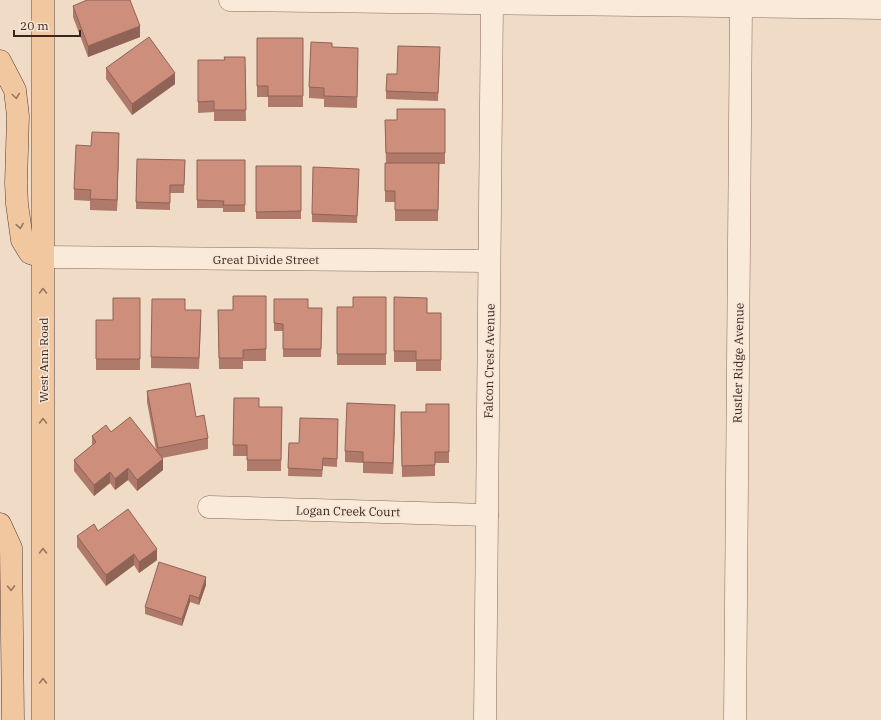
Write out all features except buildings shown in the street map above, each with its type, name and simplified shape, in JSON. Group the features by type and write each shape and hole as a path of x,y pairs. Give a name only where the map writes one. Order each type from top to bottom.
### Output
{"main road":[{"name":"West Ann Road","path":"43,0 43,720"},
{"path":"0,61 15,90 18,116 16,183 19,226 22,240 30,253 43,257"},
{"path":"0,524 10,548 13,720"}],"street":[{"path":"230,0 881,8"},
{"name":"Falcon Crest Avenue","path":"485,720 492,3"},
{"name":"Rustler Ridge Avenue","path":"735,720 741,6"},
{"name":"Great Divide Street","path":"43,257 489,261"},
{"name":"Logan Creek Court","path":"209,507 487,515"}]}
